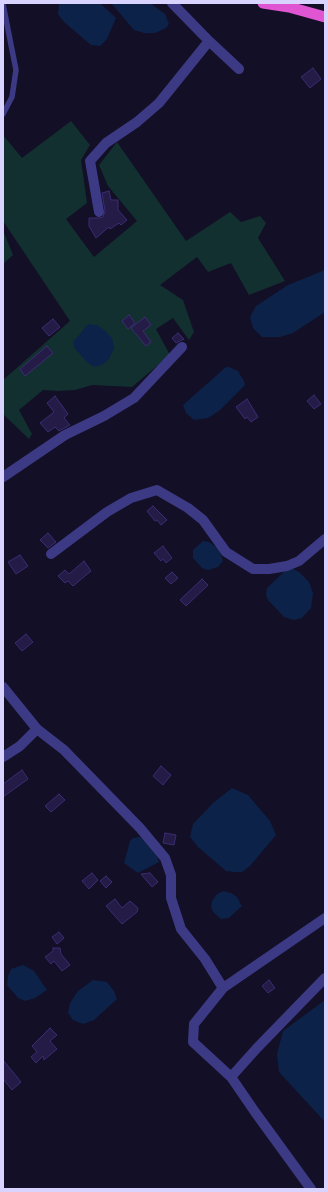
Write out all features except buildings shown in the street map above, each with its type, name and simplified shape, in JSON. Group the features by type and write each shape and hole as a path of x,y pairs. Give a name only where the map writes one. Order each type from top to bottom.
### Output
{"highway":[{"path":"263,3 289,7 325,18"}],"street":[{"path":"172,3 239,69"},
{"path":"99,212 90,161 106,143 137,122 159,103 209,41"},
{"path":"3,477 65,435 104,416 134,398 182,347"},
{"path":"51,554 107,512 131,498 157,490 188,508 203,520 226,552 253,569 268,569 287,566 299,561 325,538"},
{"path":"3,687 37,729 64,750 140,828 165,858 171,875 171,898 181,929 205,959 224,988"},
{"path":"3,757 20,746 37,729"},
{"path":"312,1189 231,1077 193,1042 194,1024 224,988 325,918"},
{"path":"231,1077 325,978"}],"lane":[{"path":"3,4 16,70 12,97 3,114"}],"green space":[{"path":"71,121 90,145 81,160 87,203 66,219 94,257 137,221 108,186 99,165 117,142 186,241 230,212 241,222 260,216 266,223 258,238 285,281 249,295 231,263 208,272 197,257 160,285 183,300 194,332 189,340 173,318 156,329 170,355 132,387 92,385 75,390 43,390 19,410 32,434 29,439 3,414 3,380 70,321 3,221 3,135 22,158"},
{"path":"3,230 13,255 3,264"}],"water":[{"path":"59,3 100,3 116,18 107,39 100,46 91,45 64,22 58,14"},
{"path":"111,3 150,3 165,14 169,24 166,28 155,33 144,33 134,30"},
{"path":"325,270 325,312 293,333 280,337 262,337 253,328 250,317 256,306 288,285"},
{"path":"88,324 97,325 104,330 112,338 114,348 109,359 102,365 94,367 75,349 73,342"},
{"path":"226,367 238,371 245,385 219,411 208,418 194,420 186,413 183,405"},
{"path":"203,541 209,542 219,549 223,561 218,567 208,570 202,568 193,558 193,550"},
{"path":"289,567 299,572 309,582 313,593 311,608 302,618 294,620 284,617 268,600 266,595 267,588"},
{"path":"232,788 248,795 270,821 276,835 250,866 242,872 226,871 198,847 190,837 193,824 213,803"},
{"path":"140,837 146,841 156,853 159,862 138,873 124,863 130,841 133,838"},
{"path":"223,891 231,893 237,897 242,906 229,918 221,919 211,908 212,901 217,894"},
{"path":"23,965 34,971 47,990 35,998 25,1001 18,998 7,985 8,976 11,969"},
{"path":"93,980 107,982 114,991 117,999 94,1020 83,1024 73,1020 68,1013 70,1003 78,991"},
{"path":"325,1000 325,1122 279,1072 277,1054 283,1031"}]}
